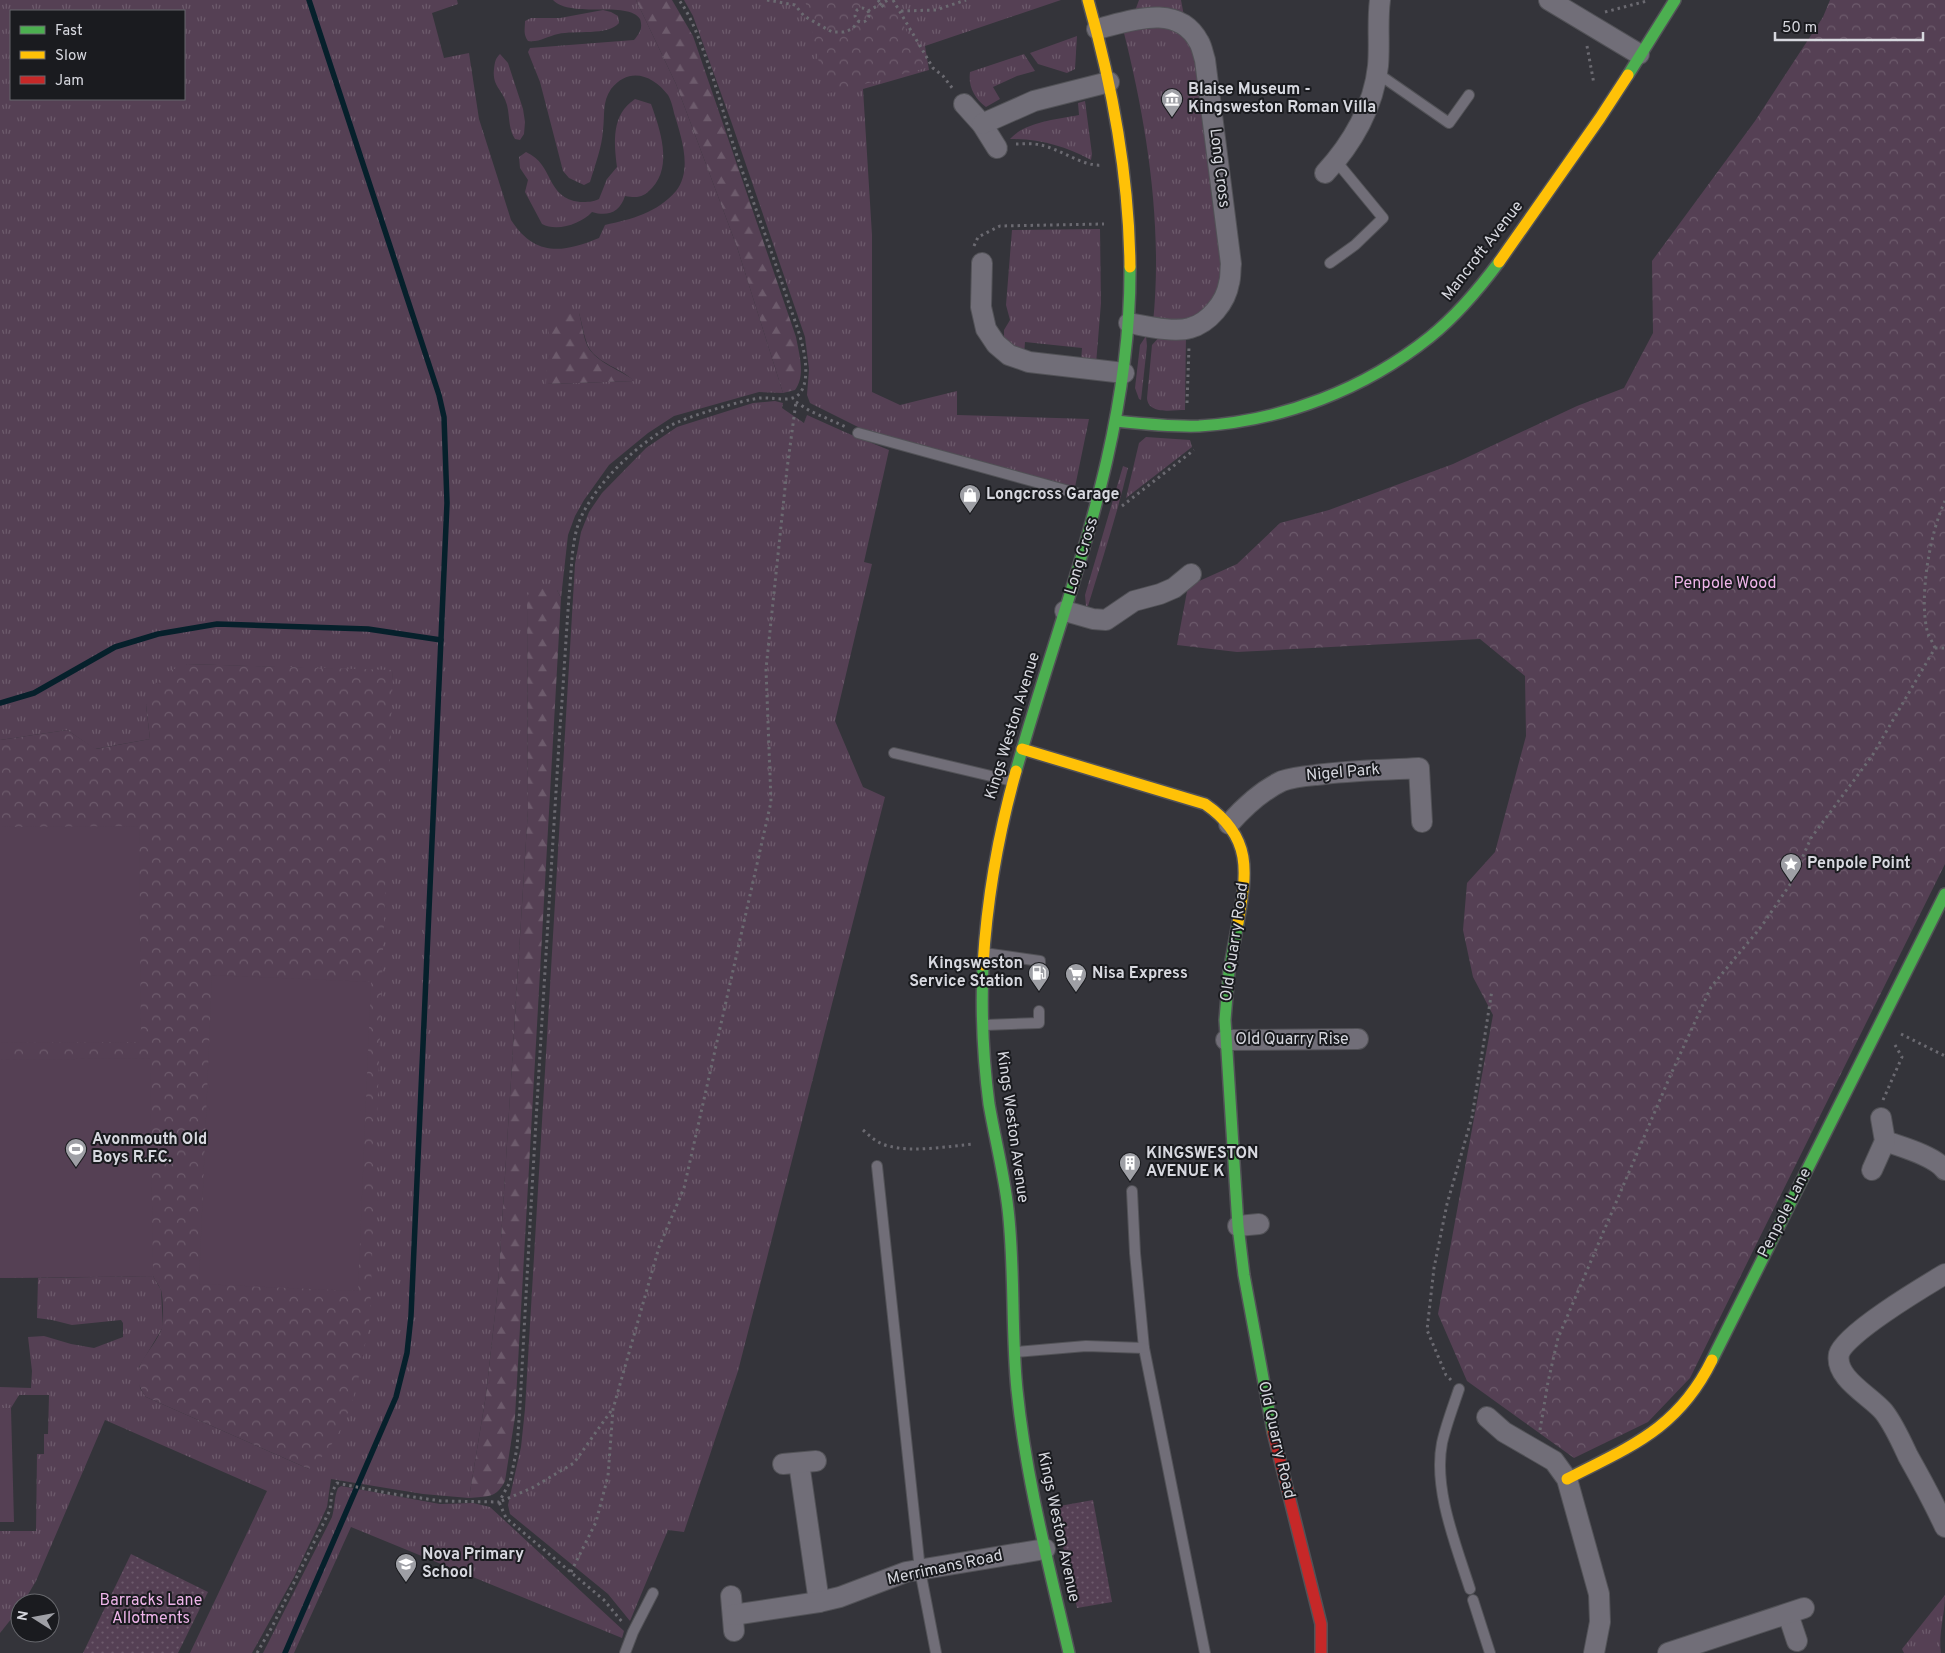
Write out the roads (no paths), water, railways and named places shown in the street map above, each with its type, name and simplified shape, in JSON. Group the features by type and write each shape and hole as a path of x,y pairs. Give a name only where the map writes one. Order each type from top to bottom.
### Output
{"street":[{"name":"Long Cross","path":"1065,612 1098,499 1116,421 1124,373 1129,324 1129,224 1124,162 1109,82 1097,29 1088,0"},
{"path":"1331,167 1358,127 1372,93 1377,73 1380,0"},
{"path":"1549,0 1639,54"},
{"name":"Mancroft Avenue","path":"1116,421 1186,426 1234,422 1268,416 1307,405 1338,392 1375,374 1410,353 1456,314 1505,255 1601,117 1639,54 1675,0"},
{"name":"Long Cross","path":"1097,29 1148,17 1163,17 1178,21 1199,41 1205,60 1231,264 1229,284 1222,300 1211,316 1198,324 1190,328 1169,329 1129,324"},
{"path":"982,124 1034,101 1109,82"},
{"path":"964,104 982,124 998,148"},
{"path":"982,263 981,307 986,329 996,344 1009,355 1029,362 1124,373"},
{"path":"1065,612 1093,619 1106,620 1134,600 1160,594 1174,588 1191,574"},
{"name":"Kings Weston Avenue","path":"1065,612 1004,813 991,883 982,953 982,1025 988,1096 1006,1196 1010,1231 1017,1387 1028,1472 1068,1653"},
{"name":"Old Quarry Road","path":"1022,749 1195,800 1213,809 1229,824 1240,846 1245,870 1226,997 1226,1040 1238,1226 1244,1275 1261,1374 1278,1453 1321,1624 1321,1653"},
{"name":"Nigel Park","path":"1229,824 1261,794 1283,781 1293,778 1332,772 1419,768 1422,822"},
{"name":"Penpole Lane","path":"1566,1479 1655,1432 1671,1419 1705,1375 1945,894"},
{"name":"Old Quarry Rise","path":"1226,1040 1358,1039"},
{"path":"1872,1170 1885,1141 1882,1118"},
{"path":"1885,1141 1944,1166"},
{"path":"1238,1226 1260,1224"},
{"path":"1944,1520 1884,1412 1854,1385 1842,1371 1838,1361 1840,1352 1845,1345 1873,1322 1904,1298 1945,1274"},
{"path":"1487,1418 1504,1432 1554,1461 1566,1479 1599,1594 1600,1622 1597,1653"},
{"path":"799,1463 819,1602"},
{"name":"Merrimans Road","path":"733,1614 819,1602 840,1597 895,1575 1045,1549"},
{"path":"1668,1653 1796,1611 1797,1641"}],"lane":[{"path":"1377,73 1449,123 1469,95"},
{"path":"1330,263 1355,245 1383,218 1331,167"},
{"path":"858,433 1098,499"},
{"path":"894,753 1013,782"},
{"path":"982,953 1040,961 1040,972"},
{"path":"982,1025 1039,1023 1039,1011"},
{"path":"877,1166 920,1570 936,1653"},
{"path":"1132,1191 1135,1253 1144,1348 1205,1653"},
{"path":"1015,1352 1086,1346 1144,1348"},
{"path":"1459,1389 1442,1444 1439,1473 1456,1544 1470,1589"},
{"path":"624,1653 653,1592"},
{"path":"1473,1600 1490,1653"}],"waterway":[{"path":"285,1653 396,1397 407,1353 411,1316 447,503 444,417 439,395 309,0"},
{"path":"0,703 34,693 115,647 158,634 217,624 368,629 441,640"}],"place":[{"name":"Blaise Museum - Kingsweston Roman Villa","path":"1172,118"},
{"name":"Longcross Garage","path":"970,514"},
{"name":"Penpole Point","path":"1791,883"},
{"name":"Kingsweston Service Station","path":"1039,992"},
{"name":"Nisa Express","path":"1076,993"},
{"name":"Avonmouth Old Boys R.F.C.","path":"76,1168"},
{"name":"KINGSWESTON AVENUE K","path":"1130,1182"},
{"name":"Nova Primary School","path":"406,1583"}],"park label":[{"name":"Penpole Wood","path":"1725,584"},
{"name":"Barracks Lane Allotments","path":"151,1610"}]}
